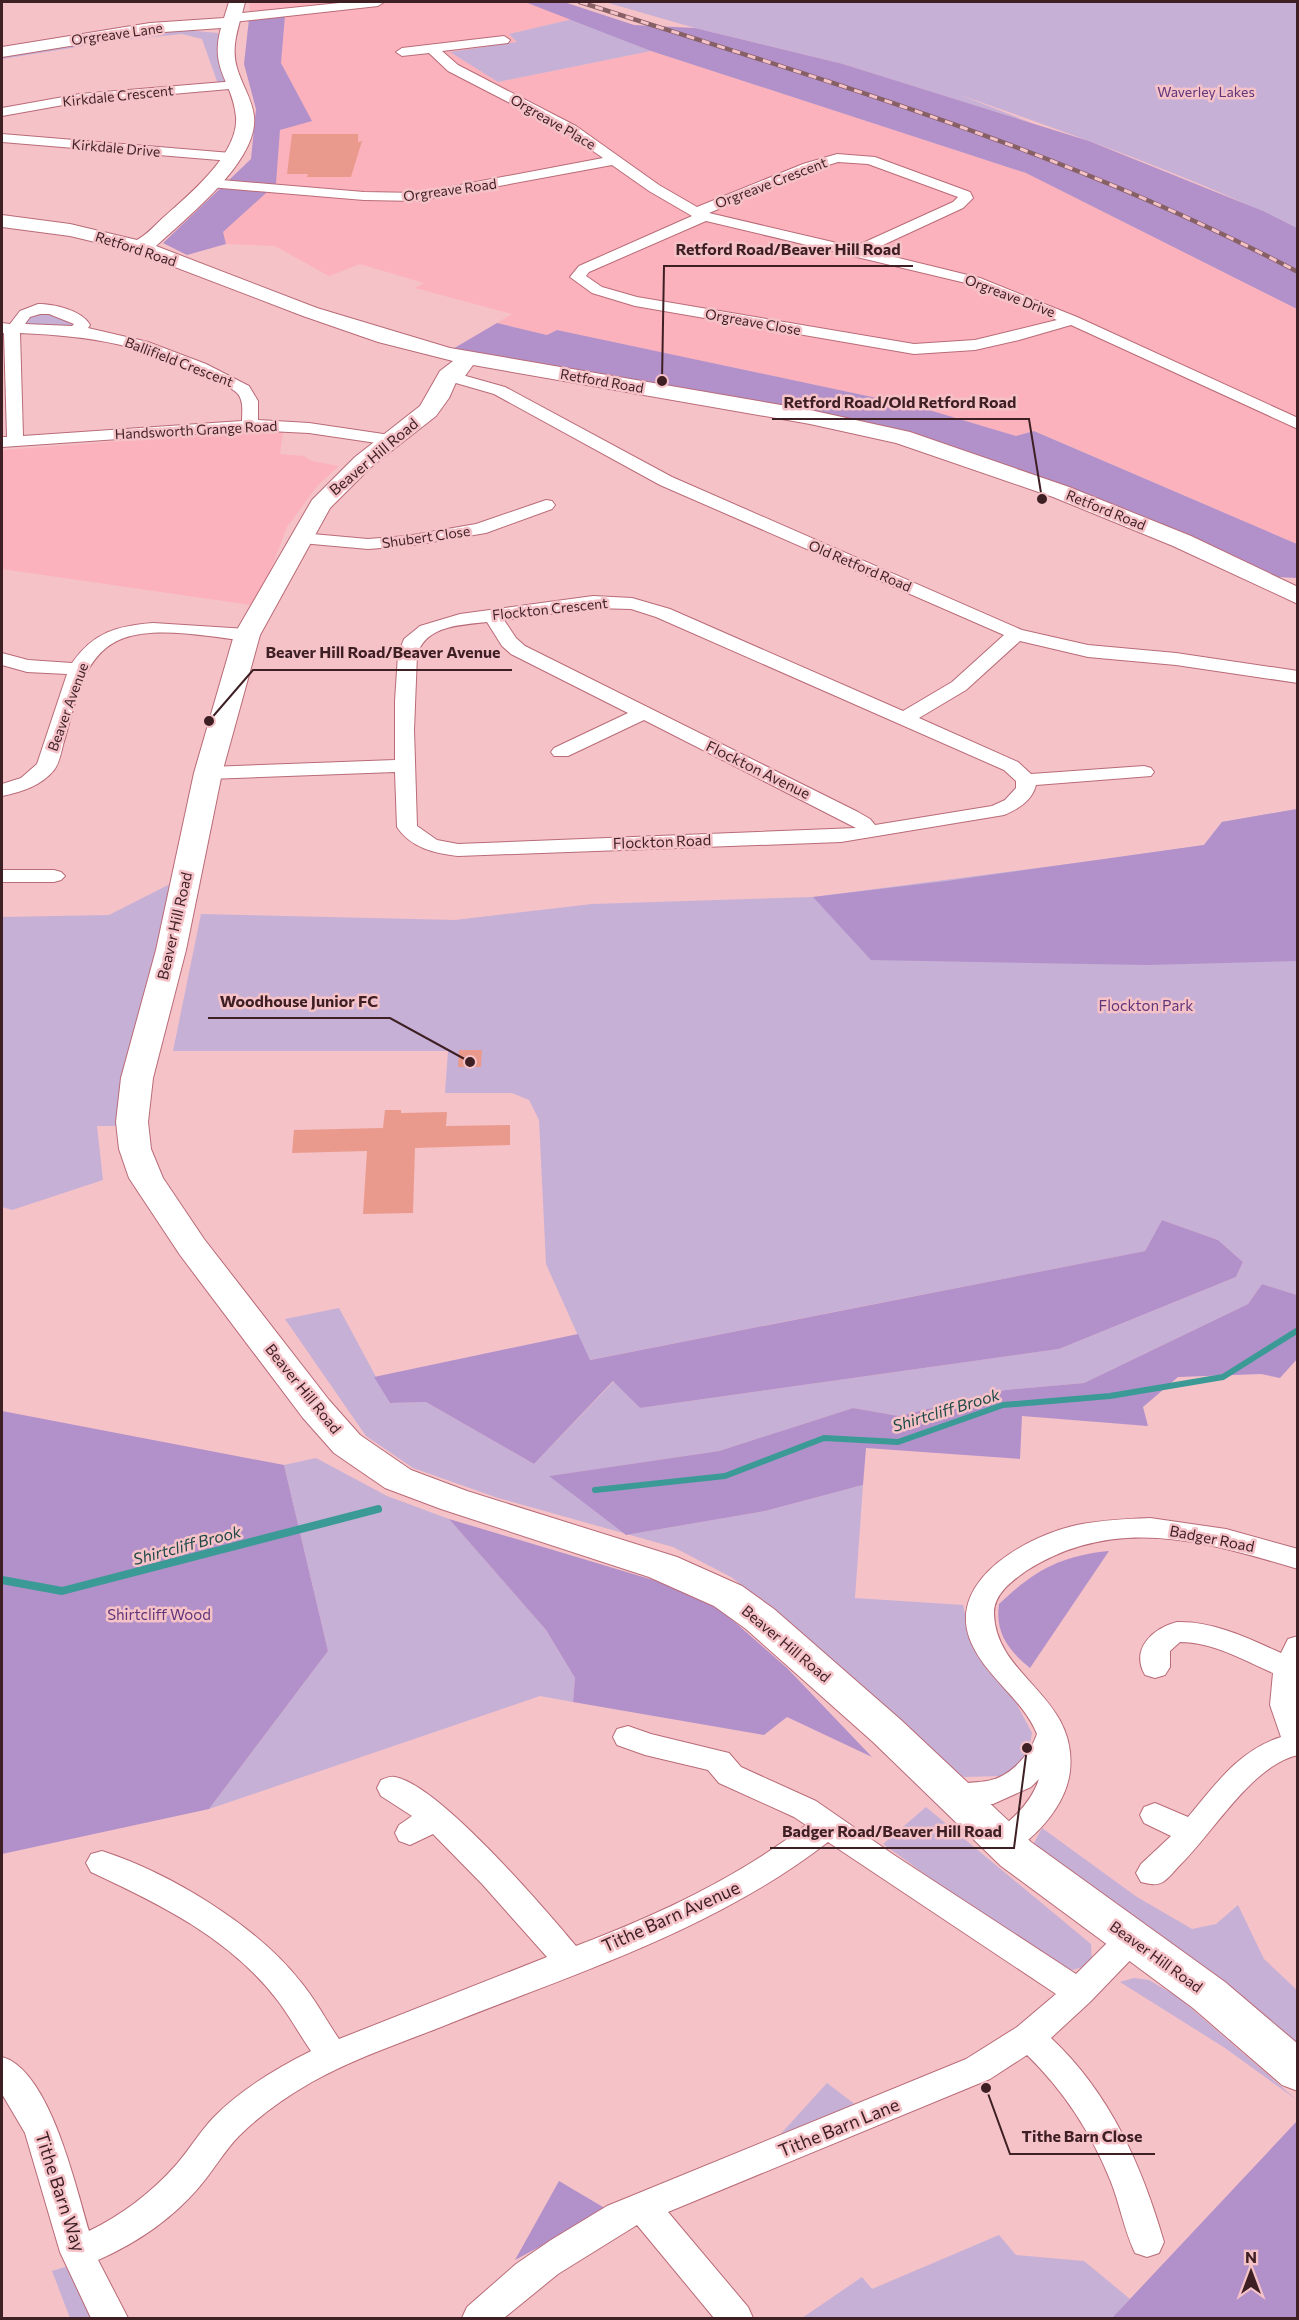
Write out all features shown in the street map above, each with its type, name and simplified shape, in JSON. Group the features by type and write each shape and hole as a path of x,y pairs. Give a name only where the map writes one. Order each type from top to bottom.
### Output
{"main road":[{"name":"Orgreave Lane","path":"2,52 234,14"},
{"path":"140,247 149,242 210,183 239,146 246,124 236,85 225,60 234,14"},
{"name":"Retford Road","path":"2,221 70,230 140,247 310,312 407,343 451,365 810,417 902,437 1061,492 1182,541 1296,595"},
{"name":"Beaver Hill Road","path":"451,365 438,398 428,411 390,440 331,491 320,505 247,636 208,773 171,951 137,1078 132,1122 135,1149 146,1178 185,1238 316,1409 347,1444 398,1479 454,1500 663,1567 728,1596 760,1618 879,1724 1003,1842 1077,1900 1209,1995 1298,2072"}],"street":[{"name":"Orgreave Lane","path":"234,14 378,2"},
{"path":"402,52 504,40"},
{"name":"Orgreave Place","path":"432,49 453,68 570,129 654,188 700,215"},
{"name":"Kirkdale Crescent","path":"2,112 99,96 236,85"},
{"name":"Kirkdale Drive","path":"2,138 231,157"},
{"name":"Orgreave Crescent","path":"700,215 808,167 837,158 870,160 965,195 966,198 958,205 856,252"},
{"name":"Orgreave Road","path":"210,183 364,196 418,197 615,160"},
{"name":"Orgreave Drive","path":"700,215 975,281 1071,320 1298,424"},
{"name":"Orgreave Close","path":"700,215 584,269 578,277 597,290 635,301 914,349 953,349 997,342 1071,320"},
{"path":"8,328 11,336 7,380 8,442"},
{"name":"Ballifield Crescent","path":"8,328 75,331 142,345 230,380 243,388 250,401 250,425"},
{"name":"Old Retford Road","path":"451,365 469,379 500,389 666,482 1016,634 1089,651 1176,659 1298,677"},
{"name":"Handsworth Grange Road","path":"8,442 250,425 309,428 390,440"},
{"name":"Shubert Close","path":"301,538 368,544 407,541 480,529 546,505"},
{"name":"Flockton Crescent","path":"405,766 408,649 413,640 424,631 440,624 593,602 640,606 905,718"},
{"name":"Flockton Avenue","path":"492,615 509,642 518,650 851,816 863,823 869,832"},
{"name":"Beaver Avenue","path":"2,790 28,782 46,767 78,669 94,647 105,639 137,630 165,629 247,636"},
{"path":"905,718 959,686 1016,634"},
{"path":"2,659 27,666 78,669"},
{"path":"561,752 643,713"},
{"path":"905,718 1011,766 1026,780 1144,772"},
{"path":"208,773 405,766"},
{"name":"Flockton Road","path":"405,766 407,827 421,840 458,850 841,836 997,811 1012,804 1021,796 1026,788 1026,780"},
{"path":"2,876 54,876"},
{"name":"Badger Road","path":"1003,1842 1020,1829 1050,1792 1058,1766 1056,1746 1041,1709 990,1649 982,1622 982,1600 988,1589 1016,1564 1060,1542 1087,1534 1118,1529 1183,1531 1250,1545 1298,1559"},
{"path":"1152,1873 1193,1833 1248,1768 1277,1750 1298,1743 1284,1713 1283,1690 1293,1657 1213,1637 1176,1632 1166,1637 1156,1647 1153,1658 1155,1667"},
{"path":"957,1799 967,1793 993,1792 1020,1779 1045,1755 1052,1734"},
{"path":"628,1737 645,1744 718,1761 730,1775 787,1800 1079,1993"},
{"path":"392,1788 416,1801 436,1817 525,1908 569,1961"},
{"path":"1155,1815 1193,1833"},
{"path":"410,1833 436,1817"},
{"name":"Tithe Barn Avenue","path":"78,2252 124,2230 163,2203 185,2179 217,2136 245,2109 275,2087 332,2056 662,1925 714,1900 788,1856 828,1825"},
{"path":"102,1863 168,1894 232,1936 263,1962 289,1991 332,2056"},
{"name":"Tithe Barn Lane","path":"480,2319 492,2306 549,2259 582,2237 643,2207 978,2069 1029,2037 1079,1993 1131,1939"},
{"path":"1029,2037 1065,2070 1091,2105 1103,2126 1131,2192 1147,2242"},
{"name":"Tithe Barn Way","path":"2,2071 20,2093 48,2145 78,2252 94,2290 110,2319"},
{"path":"643,2207 735,2319"}],"shaded area":[{"path":"250,2 525,2 573,19 509,34 517,42 451,52 498,82 651,51 1026,173 1297,309 1297,544 1035,431 1016,436 919,407 557,330 547,335 497,323 512,314 415,288 424,283 360,264 329,276 275,246 226,244 222,232 276,184 280,130 311,120 281,63 285,16 249,19"},
{"path":"252,431 283,432 280,454 304,456 312,461 339,466 318,485 287,527 257,606 2,569 2,450"}],"green space":[{"path":"525,2 564,2 634,25 695,28 843,64 1089,141 1263,211 1297,228 1297,309 1026,173 651,51"},
{"name":"Waverley Lakes","path":"605,2 1297,2 1297,228 1171,172 955,93 1032,123 843,64 695,28"},
{"path":"285,16 281,63 312,121 280,130 276,184 223,232 226,244 187,255 163,243 251,159 256,109 244,64 249,19"},
{"path":"573,19 651,51 498,82 450,52 517,42 509,34"},
{"path":"185,30 218,33 226,83 218,84 202,39 182,34 115,41 2,59 2,54 122,35"},
{"path":"40,310 76,323 76,326 30,326 24,322 28,314"},
{"path":"497,323 547,335 557,330 919,407 1016,436 1034,431 1297,544 1297,578 1277,577 1093,496 913,433 451,350"},
{"name":"Flockton Park","path":"1297,809 1297,1295 1262,1284 1248,1304 1084,1383 1005,1390 899,1416 853,1408 719,1451 550,1476 624,1533 498,1498 413,1468 366,1436 285,1319 339,1308 390,1403 426,1402 534,1464 614,1381 640,1408 1059,1349 1236,1277 1243,1262 1218,1240 1162,1220 1145,1251 589,1360 546,1264 539,1120 529,1100 512,1093 445,1093 448,1051 173,1051 201,914 455,920 592,904 813,897 1204,845 1222,822"},
{"path":"1297,809 1297,961 1147,965 871,960 813,897 947,881 1204,845 1222,822"},
{"path":"172,883 120,1126 97,1126 103,1180 12,1210 2,1207 2,917 109,915"},
{"path":"1162,1220 1218,1240 1243,1262 1236,1277 1059,1349 640,1408 613,1381 534,1464 426,1402 390,1403 374,1377 578,1334 590,1360 1145,1251"},
{"path":"1262,1284 1297,1295 1297,1359 1280,1378 1261,1374 1178,1377 1143,1407 1148,1426 1022,1416 1020,1459 866,1448 863,1485 765,1511 626,1535 549,1476 719,1451 853,1408 899,1416 1005,1390 1084,1383 1248,1304"},
{"name":"Shirtcliff Wood","path":"2,1411 284,1465 328,1651 209,1809 2,1854"},
{"path":"316,1458 387,1496 449,1519 546,1630 575,1678 573,1702 540,1696 209,1809 328,1651 284,1465"},
{"path":"863,1485 855,1598 963,1605 971,1640 987,1670 1013,1697 1032,1733 1027,1761 1002,1776 964,1777 937,1763 802,1633 731,1577 673,1547 629,1535 765,1511"},
{"path":"449,1519 670,1585 712,1602 787,1668 872,1757 787,1717 764,1735 573,1702 575,1678 546,1630"},
{"path":"1109,1551 1030,1668 1009,1647 1001,1632 999,1604 1024,1582 1049,1567 1076,1557"},
{"path":"926,1807 1091,1944 1092,1964 1073,1970 1050,1964 883,1844"},
{"path":"1042,1828 1137,1897 1192,1929 1216,1924 1238,1905 1264,1959 1297,1990 1297,2055 1033,1845"},
{"path":"1134,1978 1149,1980 1178,1997 1297,2100 1225,2048 1120,1982"},
{"path":"827,2083 861,2109 776,2139"},
{"path":"1297,2121 1297,2318 1112,2318 1130,2299"},
{"path":"559,2181 608,2210 515,2260"},
{"path":"999,2235 1016,2255 1084,2261 1130,2299 1112,2318 802,2318 862,2277 872,2289"},
{"path":"68,2266 93,2318 70,2318 52,2271"}],"building":[{"path":"292,134 358,134 358,142 362,141 351,177 307,177 308,174 287,174"},
{"path":"459,1050 482,1050 481,1067 458,1067"},
{"path":"385,1110 401,1110 401,1113 447,1112 446,1126 510,1125 510,1145 415,1148 413,1213 363,1214 367,1151 292,1153 294,1130 383,1128"}],"waterway":[{"name":"Shirtcliff Brook","path":"595,1490 725,1476 824,1438 898,1442 1003,1405 1110,1396 1223,1377 1298,1330"},
{"name":"Shirtcliff Brook","path":"2,1580 62,1591 378,1509"}],"railway":[{"path":"580,2 854,90 1035,154 1212,229 1298,272"}],"place":[{"name":"Retford Road/Beaver Hill Road","path":"662,381"},
{"name":"Retford Road/Old Retford Road","path":"1042,499"},
{"name":"Beaver Hill Road/Beaver Avenue","path":"209,721"},
{"name":"Woodhouse Junior FC","path":"470,1062"},
{"name":"Badger Road/Beaver Hill Road","path":"1027,1748"},
{"name":"Tithe Barn Close","path":"986,2088"}]}
